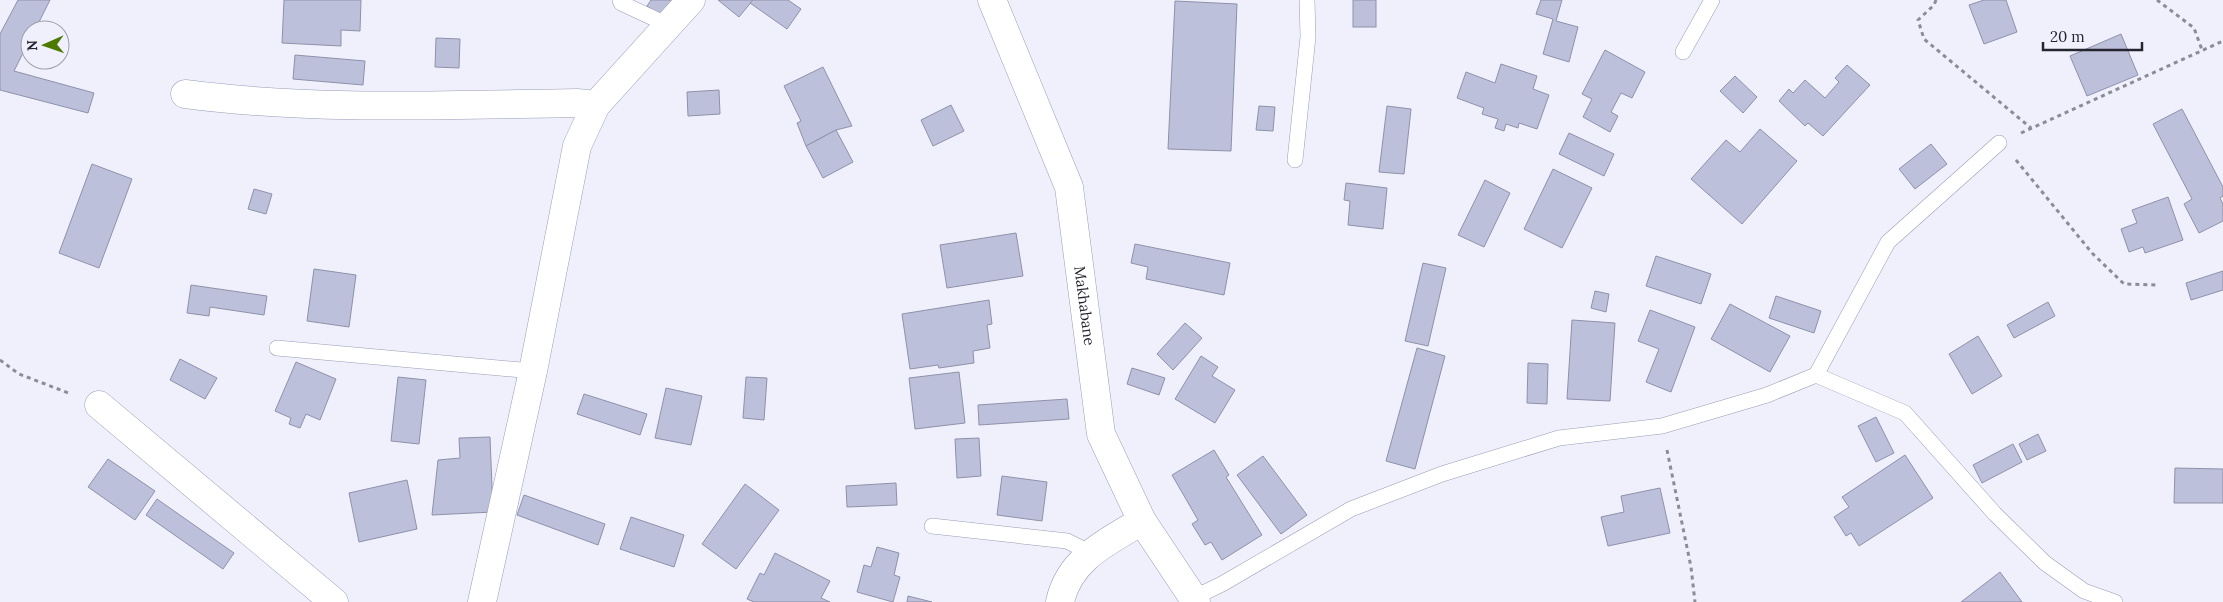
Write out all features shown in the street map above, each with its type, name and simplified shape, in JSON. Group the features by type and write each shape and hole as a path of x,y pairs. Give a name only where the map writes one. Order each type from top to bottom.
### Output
{"street":[{"path":"482,602 534,371 577,146 596,105 690,0"},
{"name":"Makhabane","path":"992,0 1069,187 1101,434 1142,522 1194,600"},
{"path":"186,94 217,98 377,106 577,103 596,105"},
{"path":"99,405 334,602"},
{"path":"1060,602 1063,586 1089,552 1142,522"}],"lane":[{"path":"620,0 622,3 668,26"},
{"path":"1295,160 1308,37 1307,0"},
{"path":"1683,52 1712,0"},
{"path":"1194,600 1351,509 1442,474 1559,438 1662,426 1767,395 1816,375 1888,242 1999,143"},
{"path":"277,348 534,371"},
{"path":"1816,375 1905,413 1995,514 2045,563 2084,591 2115,602"},
{"path":"932,526 1067,541 1089,552"}],"path":[{"path":"1936,0 1918,20 1924,39 2031,128"},
{"path":"2156,0 2194,28 2202,50"},
{"path":"2159,285 2124,284 2092,253 2024,167 1999,143 2223,41"},
{"path":"0,360 19,374 99,405"},
{"path":"1662,426 1691,567 1695,602"}],"building":[{"path":"18,0 50,0 40,20 20,20 20,59 14,71 94,93 88,113 0,90 0,34"},
{"path":"284,0 361,0 360,31 341,30 341,46 282,43"},
{"path":"651,0 677,0 664,18 647,6"},
{"path":"718,0 753,0 739,17"},
{"path":"753,0 788,0 801,9 787,29 750,3"},
{"path":"1353,0 1376,0 1376,27 1353,27"},
{"path":"1541,0 1562,0 1556,21 1578,27 1569,62 1543,54 1553,19 1536,14"},
{"path":"1984,0 2006,0 2017,32 1984,44 1969,5"},
{"path":"1175,1 1237,4 1231,151 1168,149"},
{"path":"2121,34 2138,75 2087,96 2070,56"},
{"path":"436,38 460,39 459,68 435,67"},
{"path":"1605,50 1645,72 1632,98 1621,93 1611,112 1618,116 1610,132 1583,117 1592,99 1582,94"},
{"path":"295,55 365,61 363,85 293,79"},
{"path":"1501,64 1537,76 1533,89 1549,95 1537,129 1519,123 1518,128 1506,124 1504,131 1495,128 1498,119 1482,114 1484,108 1457,98 1466,72 1495,83"},
{"path":"1847,65 1870,85 1823,136 1808,123 1805,126 1779,101 1789,89 1793,93 1805,80 1825,98 1839,82 1835,78"},
{"path":"823,67 852,126 836,130 806,146 797,123 801,121 784,86"},
{"path":"1735,76 1757,97 1743,113 1720,91"},
{"path":"719,90 720,114 688,116 687,92"},
{"path":"951,105 964,131 933,146 921,120"},
{"path":"1259,106 1275,107 1273,131 1256,130"},
{"path":"1387,106 1411,109 1404,174 1379,172"},
{"path":"2182,109 2223,187 2223,196 2220,198 2223,204 2223,221 2199,233 2184,204 2192,199 2153,124"},
{"path":"1760,129 1797,161 1742,224 1691,179 1726,140 1740,152"},
{"path":"836,130 853,162 823,178 806,146"},
{"path":"1569,133 1614,154 1604,176 1559,154"},
{"path":"1931,144 1947,164 1915,189 1899,169"},
{"path":"92,164 132,179 99,268 59,253"},
{"path":"1553,169 1592,188 1562,248 1524,229"},
{"path":"1485,180 1510,193 1484,247 1458,235"},
{"path":"1346,183 1387,188 1383,229 1348,225 1350,201 1344,200"},
{"path":"254,189 272,194 266,214 248,209"},
{"path":"2168,197 2183,240 2145,253 2143,247 2129,252 2121,229 2137,223 2132,210"},
{"path":"1016,233 1023,276 947,288 940,245"},
{"path":"1135,244 1230,263 1224,295 1146,279 1148,267 1131,263"},
{"path":"1656,256 1711,274 1701,304 1646,286"},
{"path":"1423,263 1446,268 1428,346 1405,341"},
{"path":"314,269 356,275 349,327 307,321"},
{"path":"2223,271 2223,290 2191,300 2186,283"},
{"path":"191,285 267,296 264,315 210,307 209,316 187,313"},
{"path":"1595,291 1609,294 1606,312 1591,308"},
{"path":"1776,296 1821,311 1814,333 1769,318"},
{"path":"989,300 992,324 987,325 990,348 973,351 974,363 939,368 938,365 910,369 902,314"},
{"path":"2048,302 2055,316 2014,338 2007,325"},
{"path":"1730,304 1790,336 1770,372 1711,339"},
{"path":"1650,310 1695,327 1671,392 1646,382 1659,349 1638,341"},
{"path":"1572,320 1615,323 1610,401 1567,399"},
{"path":"1185,323 1202,338 1173,370 1157,354"},
{"path":"1978,336 2002,376 1972,394 1949,354"},
{"path":"1417,348 1445,356 1415,469 1386,461"},
{"path":"1201,356 1218,367 1212,376 1235,390 1215,423 1175,399"},
{"path":"180,359 217,378 205,399 170,380"},
{"path":"296,362 336,379 320,420 306,414 300,428 289,424 291,418 275,411"},
{"path":"1528,363 1548,364 1547,404 1527,403"},
{"path":"1132,368 1165,378 1159,395 1127,384"},
{"path":"959,372 965,423 915,429 909,378"},
{"path":"398,377 426,380 419,444 391,441"},
{"path":"746,377 767,378 764,420 743,418"},
{"path":"666,388 702,396 691,445 655,438"},
{"path":"584,394 647,414 640,435 577,414"},
{"path":"1067,399 1069,419 979,425 978,405"},
{"path":"1876,417 1894,453 1876,462 1858,426"},
{"path":"2038,434 2046,451 2027,460 2019,444"},
{"path":"490,437 493,512 432,515 438,460 460,458 459,438"},
{"path":"979,438 981,476 957,478 955,439"},
{"path":"2013,444 2022,462 1982,483 1973,465"},
{"path":"1214,450 1229,475 1226,477 1262,535 1222,560 1211,542 1205,545 1192,524 1198,520 1172,475"},
{"path":"1905,455 1933,498 1859,546 1851,533 1846,536 1834,517 1849,507 1842,497"},
{"path":"1263,456 1307,515 1281,534 1237,475"},
{"path":"108,459 155,491 135,520 88,487"},
{"path":"2175,468 2223,469 2223,503 2174,503"},
{"path":"1002,476 1047,482 1042,521 997,515"},
{"path":"407,480 417,529 359,542 349,493"},
{"path":"896,483 897,505 847,507 846,486"},
{"path":"745,484 779,510 736,569 702,544"},
{"path":"1660,488 1670,533 1608,546 1601,517 1624,512 1621,496"},
{"path":"524,495 605,524 598,545 517,515"},
{"path":"157,499 234,553 223,569 146,515"},
{"path":"631,517 684,535 674,567 620,549"},
{"path":"877,547 899,553 894,575 900,577 893,602 857,592 864,565 871,567"},
{"path":"775,553 830,581 821,598 830,602 754,602 747,599 760,573 764,575"},
{"path":"2000,572 2022,602 1961,602"},
{"path":"908,596 932,602 907,602"}]}
